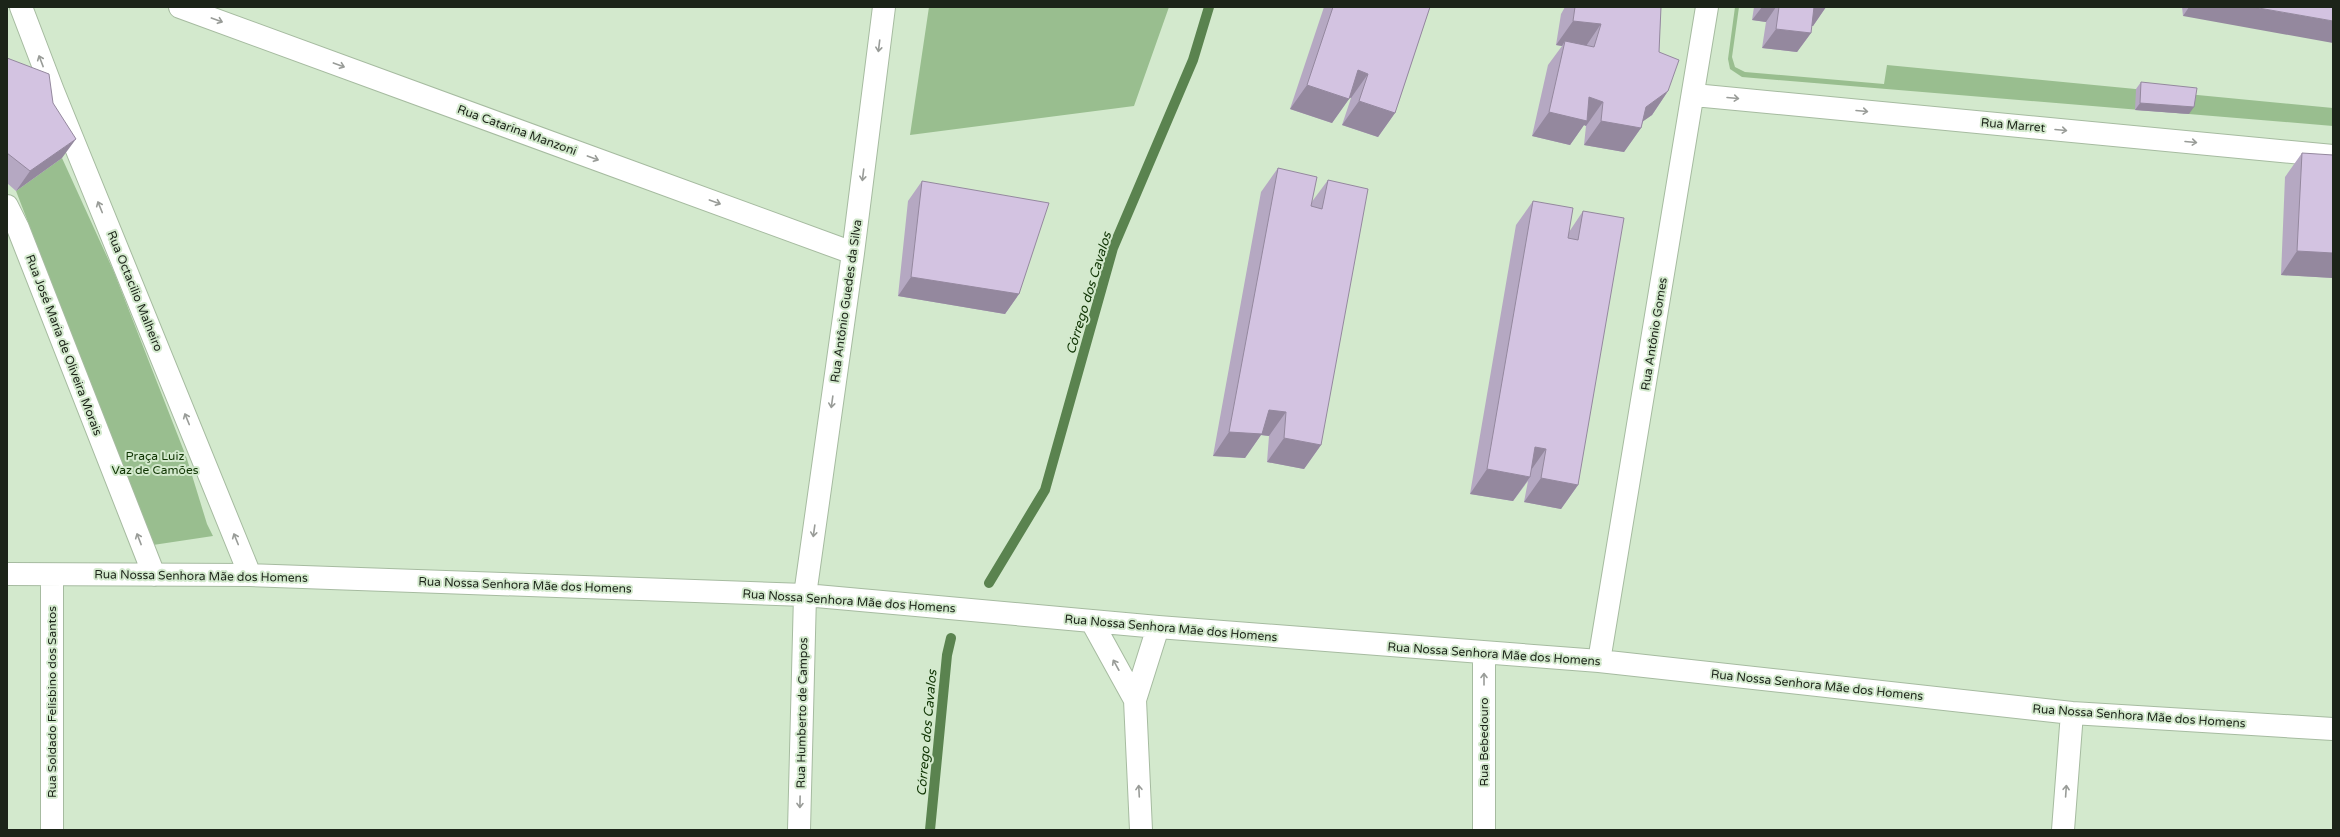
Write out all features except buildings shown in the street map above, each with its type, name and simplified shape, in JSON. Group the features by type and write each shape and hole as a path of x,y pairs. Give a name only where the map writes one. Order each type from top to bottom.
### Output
{"street":[{"name":"Rua Octacilio Malheiro","path":"21,7 53,90 250,575"},
{"name":"Rua Catarina Manzoni","path":"180,7 853,253"},
{"name":"Rua Antônio Guedes da Silva","path":"805,595 853,253 884,7"},
{"name":"Rua Antônio Gomes","path":"1599,661 1694,95 1707,7"},
{"path":"27,80 53,90"},
{"name":"Rua Marret","path":"1694,95 2333,156"},
{"name":"Rua José Maria de Oliveira Morais","path":"7,206 18,228 154,575"},
{"name":"Rua Nossa Senhora Mãe dos Homens","path":"7,574 250,575 805,595 1092,622 1484,654 1599,661 2072,713 2333,729"},
{"name":"Rua Soldado Felisbino dos Santos","path":"52,575 52,830"},
{"name":"Rua Humberto de Campos","path":"799,830 805,595"},
{"path":"1092,622 1135,700"},
{"path":"1141,830 1135,700 1158,627"},
{"name":"Rua Bebedouro","path":"1484,654 1484,830"},
{"path":"2063,830 2072,713"}],"green space":[{"path":"929,7 1169,7 1134,106 910,135"},
{"path":"1735,7 1739,7 1732,57 1735,67 1745,72 1884,84 1887,65 2333,108 2333,126 1742,77 1730,69 1728,59"},
{"name":"Praça Luiz Vaz de Camões","path":"62,158 114,272 187,459 207,524 213,536 153,545 16,191"}],"waterway":[{"name":"Córrego dos Cavalos","path":"989,583 1045,490 1113,248 1193,60 1209,7"},
{"name":"Córrego dos Cavalos","path":"930,830 947,655 951,638"}]}
